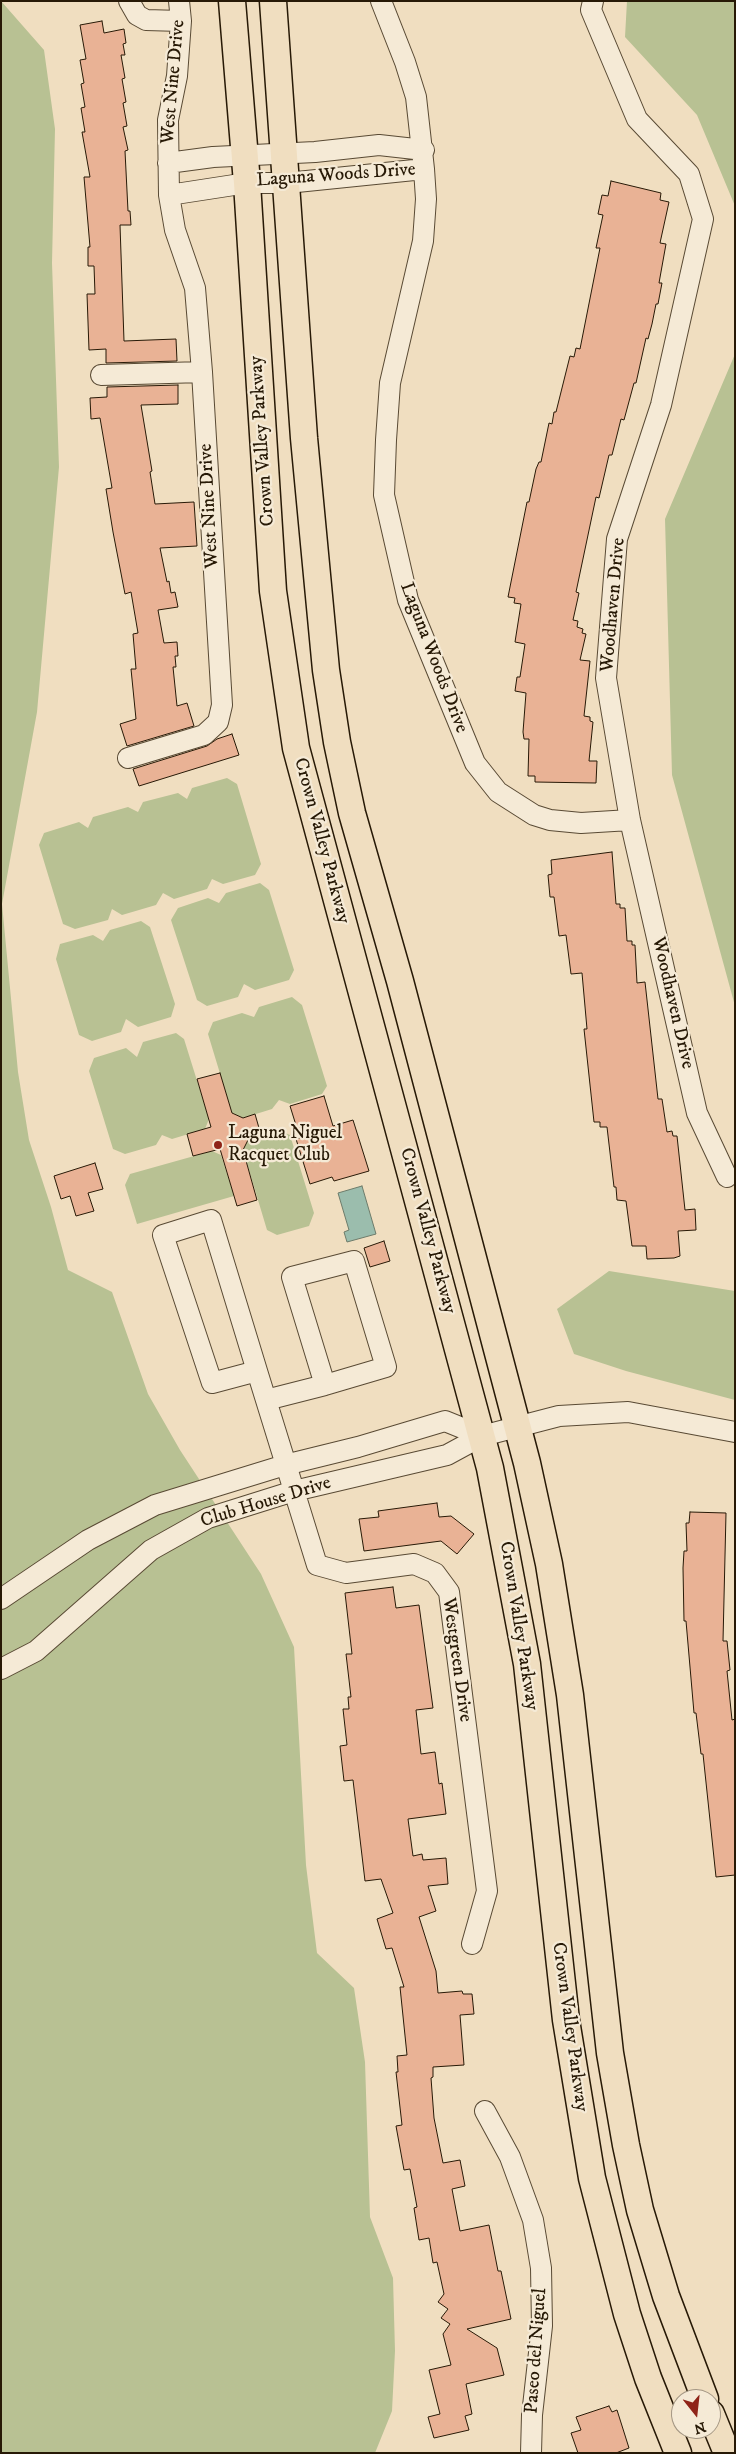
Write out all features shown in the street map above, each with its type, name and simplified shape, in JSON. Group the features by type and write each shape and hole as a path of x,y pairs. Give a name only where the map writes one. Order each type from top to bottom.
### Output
{"main road":[{"name":"Crown Valley Parkway","path":"232,1 247,183 272,591 296,748 482,1436 500,1513 527,1664 566,2020 592,2178 627,2314 648,2378 678,2453"},
{"name":"Crown Valley Parkway","path":"273,1 304,438 326,670 337,742 352,813 400,981 518,1426 549,1564 570,1695 610,2053 626,2145 640,2210 666,2296 701,2389"},
{"path":"721,2438 727,2453"}],"street":[{"path":"129,1 137,15 146,20 181,21"},
{"name":"West Nine Drive","path":"128,758 204,735 218,722 222,705 202,372 195,288 175,230 169,195 168,120 177,76 181,21 179,1"},
{"name":"Laguna Woods Drive","path":"381,1 405,62 416,97 424,160 426,199 423,240 390,383 386,450 384,495 408,600 475,763 498,792 534,815 550,820 581,823 630,820"},
{"name":"Woodhaven Drive","path":"593,1 591,10 637,119 689,174 703,219 661,405 617,538 606,678 630,820 697,1113 727,1177"},
{"name":"Laguna Woods Drive","path":"285,154 379,145 424,160"},
{"name":"West Nine Drive","path":"168,163 213,157 285,154"},
{"name":"Laguna Woods Drive","path":"247,183 287,183 424,160"},
{"path":"169,195 247,183"},
{"path":"101,374 202,372"},
{"name":"Westgreen Drive","path":"257,1371 212,1384 163,1235 211,1220 317,1565 346,1573 414,1564 435,1572 449,1592 487,1891 472,1944"},
{"path":"266,1400 325,1385 386,1367 354,1261 292,1277 325,1385"},
{"name":"Club House Drive","path":"1,1669 36,1652 151,1550 208,1518 294,1491 447,1455 482,1436 559,1416 628,1412 735,1432"},
{"name":"Club House Drive","path":"1,1599 88,1540 154,1505 285,1465 358,1447 445,1421 482,1436"},
{"name":"Paseo del Niguel","path":"485,2111 510,2157 533,2220 541,2268 542,2326 532,2415 531,2453"}],"shaded area":[{"path":"1,1 44,50 55,129 52,263 59,467 37,712 2,904 18,1072 29,1140 51,1207 68,1270 112,1292 148,1394 180,1450 261,1574 294,1647 306,1865 317,1953 354,1988 365,2062 370,2217 393,2278 395,2351 392,2411 375,2453 1,2453"},
{"path":"627,1 735,1 735,206 697,115 625,37"},
{"path":"735,354 735,1006 672,775 665,519"},
{"path":"227,778 237,784 261,864 255,875 223,884 212,879 207,889 174,899 163,893 156,905 122,915 112,909 108,920 75,929 63,924 39,845 44,833 79,822 88,828 93,817 128,807 138,812 143,802 178,793 187,799 192,788"},
{"path":"260,883 269,890 294,970 289,980 255,990 244,984 238,997 207,1006 197,1000 171,920 178,908 208,898 219,903 226,893"},
{"path":"141,921 150,927 175,1004 171,1017 138,1027 126,1019 121,1032 92,1041 79,1035 56,959 60,944 93,935 103,941 110,930"},
{"path":"292,997 302,1005 327,1086 322,1094 290,1104 279,1100 272,1109 243,1118 232,1113 208,1034 213,1022 242,1013 254,1017 259,1007"},
{"path":"176,1033 184,1039 209,1119 205,1129 172,1139 162,1135 156,1145 125,1154 113,1149 89,1071 94,1058 126,1048 137,1057 143,1042"},
{"path":"278,1130 290,1135 314,1213 309,1226 277,1235 267,1230 243,1150 248,1140"},
{"path":"212,1151 221,1155 234,1196 137,1224 125,1185 130,1174"},
{"path":"362,1186 376,1234 347,1242 344,1232 349,1230 338,1193"},
{"path":"609,1271 735,1291 735,1400 626,1371 574,1354 557,1309"}],"building":[{"path":"102,21 104,33 124,29 126,43 123,44 125,55 121,55 125,78 122,79 126,102 123,103 127,126 123,127 128,150 125,151 128,211 130,211 131,225 120,225 124,341 176,339 177,361 106,363 106,349 89,350 87,294 95,294 94,266 88,266 88,247 90,247 84,177 90,177 82,132 85,132 81,108 85,107 81,84 84,83 80,60 86,59 80,25"},
{"path":"611,181 661,193 660,200 669,202 660,243 666,244 659,283 662,283 648,339 646,338 636,383 634,383 624,420 621,419 612,455 609,455 599,498 596,497 576,592 579,593 573,620 578,621 577,627 583,629 582,633 586,634 580,660 590,661 584,716 590,717 590,721 593,722 589,761 597,761 596,783 535,782 535,776 528,776 529,739 524,739 523,732 526,693 515,691 517,677 520,677 525,644 515,642 521,604 514,603 515,598 508,597 527,502 529,502 536,469 539,462 541,462 549,423 552,424 554,412 556,412 570,356 574,357 576,348 580,349 600,248 596,248 603,215 598,214 602,195 608,196"},
{"path":"178,385 178,404 141,405 152,471 150,472 155,504 194,502 197,546 160,548 167,582 169,581 171,593 175,592 178,607 158,610 164,643 177,642 178,656 175,656 176,667 173,667 177,706 187,703 194,726 127,746 120,724 136,719 131,669 136,669 133,634 138,633 131,592 125,594 113,532 106,489 112,488 100,418 91,419 90,398 107,397 107,387"},
{"path":"232,734 239,755 139,786 133,769 207,746 217,739"},
{"path":"612,852 616,904 620,904 620,908 625,908 627,941 632,941 632,945 635,945 637,983 645,982 658,1099 662,1099 667,1132 672,1131 673,1136 677,1136 685,1210 695,1209 696,1230 678,1231 680,1256 674,1258 647,1259 646,1246 632,1246 626,1201 617,1200 616,1187 614,1187 607,1127 600,1127 600,1122 594,1122 584,1029 587,1029 582,973 571,974 566,935 559,936 554,897 550,897 548,875 552,874 551,860"},
{"name":"Laguna Niguel Racquet Club","path":"220,1073 232,1113 243,1118 255,1114 261,1135 248,1140 243,1150 257,1200 237,1206 220,1149 193,1156 187,1134 211,1127 197,1079"},
{"path":"324,1096 333,1126 353,1120 369,1171 334,1181 332,1177 310,1184 296,1139 300,1138 290,1106"},
{"path":"95,1163 103,1189 88,1193 94,1211 76,1216 70,1196 61,1199 54,1176"},
{"path":"384,1241 390,1261 370,1267 364,1248"},
{"path":"437,1503 439,1517 451,1516 474,1534 457,1554 441,1541 364,1551 359,1519 379,1517 378,1511"},
{"path":"690,1512 726,1513 723,1641 727,1641 730,1670 727,1671 732,1720 735,1719 735,1875 716,1877 703,1754 701,1754 696,1713 694,1713 686,1621 684,1621 683,1568 684,1551 687,1551 686,1523 689,1523"},
{"path":"393,1587 396,1608 419,1605 433,1708 416,1710 421,1754 435,1752 439,1784 442,1783 446,1814 408,1819 413,1856 422,1854 423,1860 446,1858 448,1884 428,1886 436,1911 419,1917 436,1971 438,1993 462,1991 463,1994 472,1994 474,2014 460,2015 464,2065 433,2067 433,2077 431,2078 434,2118 443,2163 460,2160 465,2186 452,2189 460,2231 489,2225 498,2271 501,2271 511,2319 467,2329 497,2348 504,2375 466,2384 472,2414 465,2416 469,2430 434,2438 428,2417 440,2414 429,2370 451,2365 443,2334 450,2324 441,2318 448,2309 438,2302 444,2294 437,2262 433,2263 429,2238 419,2240 414,2208 417,2207 410,2169 404,2170 396,2126 402,2125 396,2072 398,2072 397,2056 407,2055 400,1987 404,1987 392,1948 386,1949 377,1919 393,1913 381,1879 365,1881 353,1780 344,1781 340,1746 347,1745 343,1709 349,1709 348,1697 351,1697 346,1654 352,1654 345,1593"},
{"path":"609,2406 612,2412 617,2410 629,2448 616,2453 578,2453 571,2433 581,2430 576,2417"}],"place":[{"name":"Laguna Niguel Racquet Club","path":"218,1145"}]}
